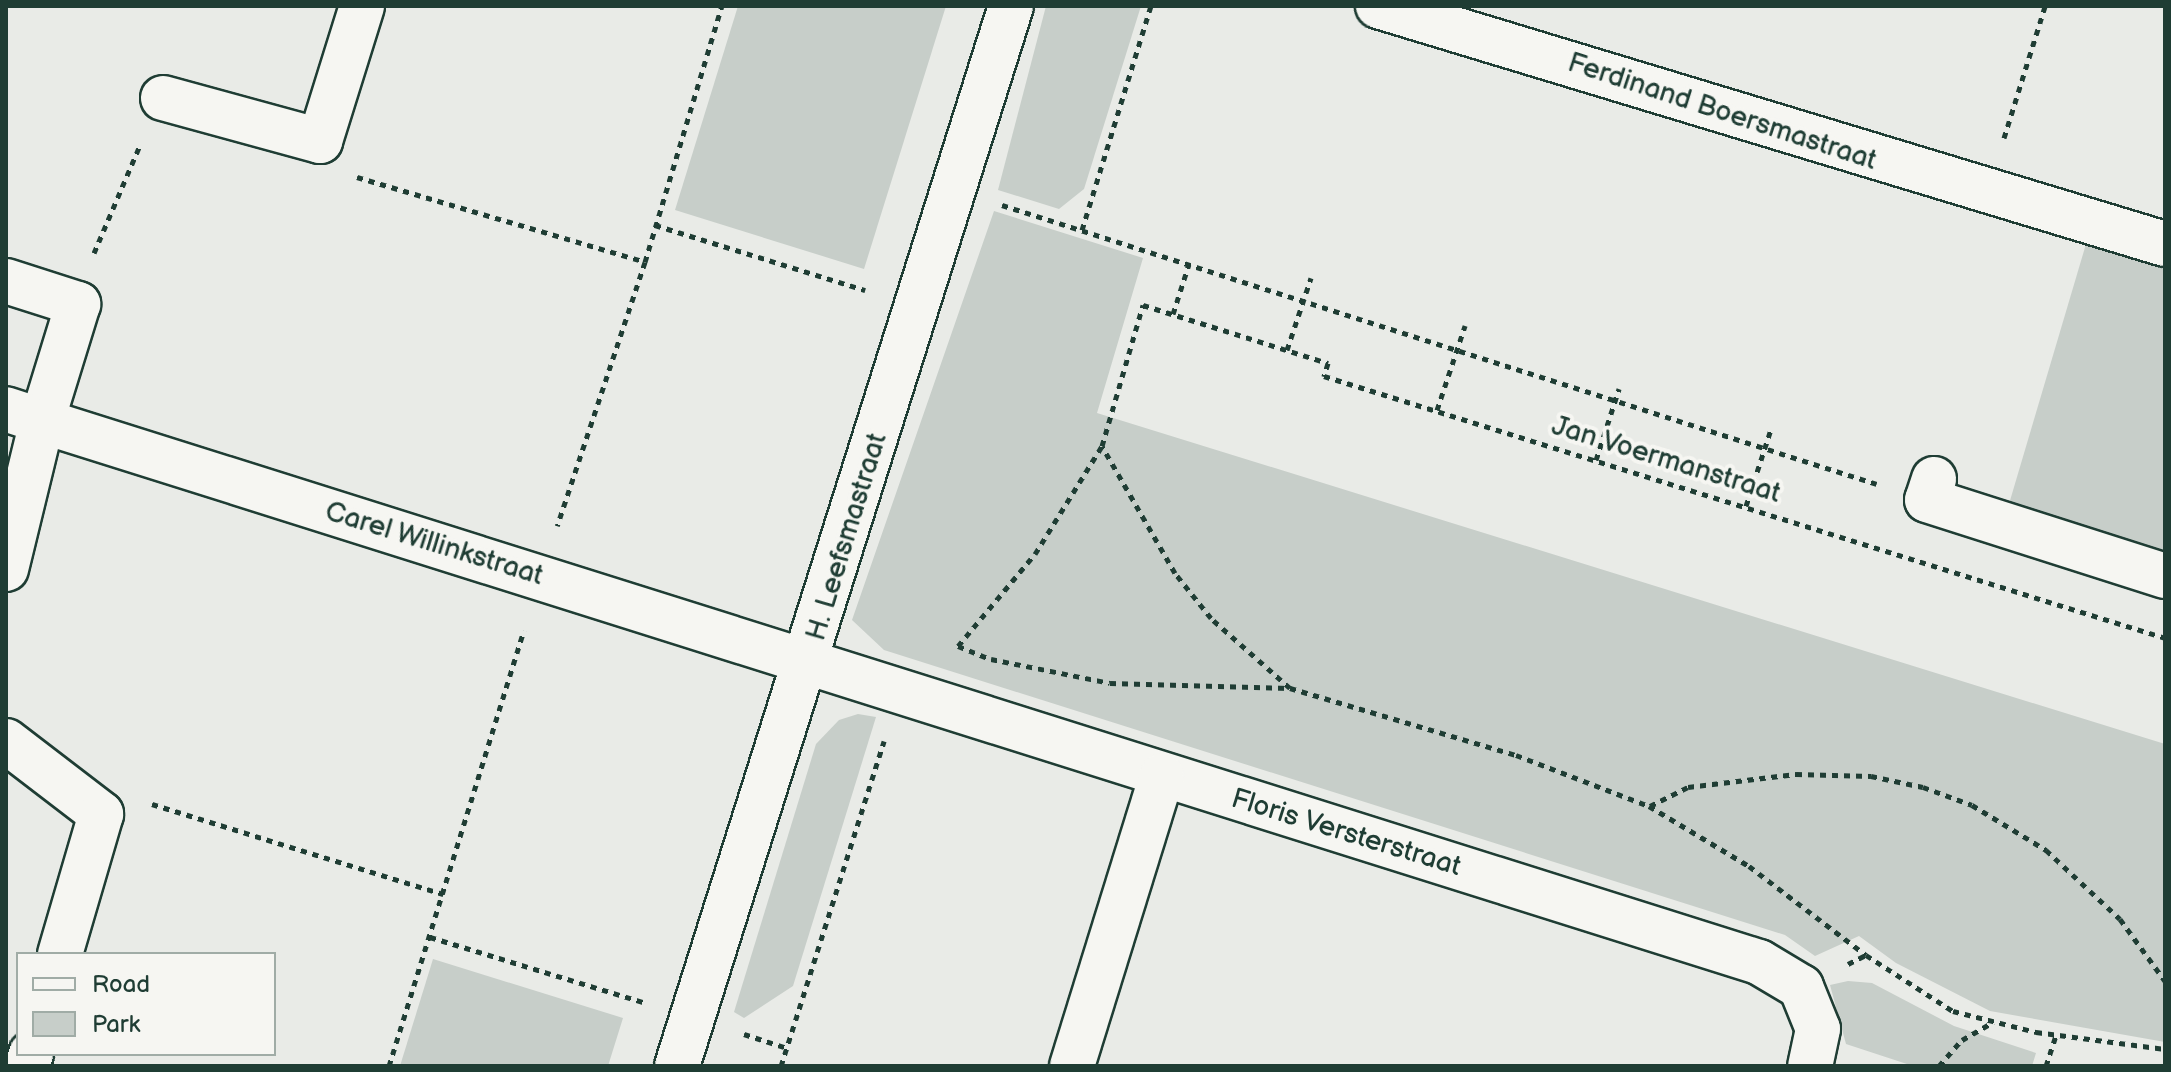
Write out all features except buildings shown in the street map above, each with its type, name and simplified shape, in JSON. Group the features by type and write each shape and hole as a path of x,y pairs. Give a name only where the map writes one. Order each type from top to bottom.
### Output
{"street":[{"path":"163,98 320,141 362,6"},
{"name":"H. Leefsmastraat","path":"677,1066 808,664 1011,6"},
{"name":"Ferdinand Boersmastraat","path":"1389,8 2004,200 2052,208 2165,244"},
{"path":"6,281 78,304 36,419 6,569"},
{"name":"Carel Willinkstraat","path":"36,419 808,664"},
{"path":"1931,489 2165,576"},
{"name":"Floris Versterstraat","path":"808,664 1759,962 1801,987 1818,1029 1810,1066"},
{"path":"6,741 101,814 61,952"},
{"path":"1072,1066 1162,776"}],"path":[{"path":"389,1066 540,577 645,262 722,6"},
{"path":"1082,230 1151,6"},
{"path":"2001,147 2045,6"},
{"path":"78,304 163,98"},
{"path":"320,141 348,174 645,262"},
{"path":"990,202 1458,347 1764,448 1931,489"},
{"path":"655,225 874,293"},
{"path":"1173,314 1189,264"},
{"path":"1287,350 1311,278"},
{"name":"Jan Voermanstraat","path":"1102,446 1143,305 1328,363 1324,376 2165,638"},
{"path":"1437,410 1465,326"},
{"path":"1596,460 1619,389"},
{"path":"1746,506 1771,429"},
{"path":"1290,688 1211,618 1175,573 1102,446 1035,554 958,646 1020,666 1110,683 1290,688 1516,755 1649,806 1749,866 1866,955 1953,1011 2056,1035 2165,1049"},
{"path":"781,1066 888,729 925,701"},
{"path":"1649,806 1688,787 1750,777 1796,774 1871,776 1923,787 2011,826 2081,880 2165,981"},
{"path":"101,814 150,804 443,894"},
{"path":"430,937 692,1017"},
{"path":"1939,1066 1962,1040 1994,1021"},
{"path":"2046,1066 2056,1035"}],"green space":[{"path":"738,6 946,6 864,269 675,210"},
{"path":"1046,6 1141,6 1084,189 1059,209 998,190"},
{"path":"994,211 1143,258 1097,413 2165,744 2165,1042 1990,1011 1896,963 1859,936 1815,956 1785,935 884,650 852,620"},
{"path":"2086,244 2165,262 2165,552 2009,504"},
{"path":"858,714 876,717 793,986 744,1018 734,1012 816,744 839,720"},
{"path":"433,959 623,1018 608,1066 400,1066"},
{"path":"1848,981 1872,983 1954,1026 2036,1053 2032,1066 1913,1066 1846,1044 1830,985"}]}
